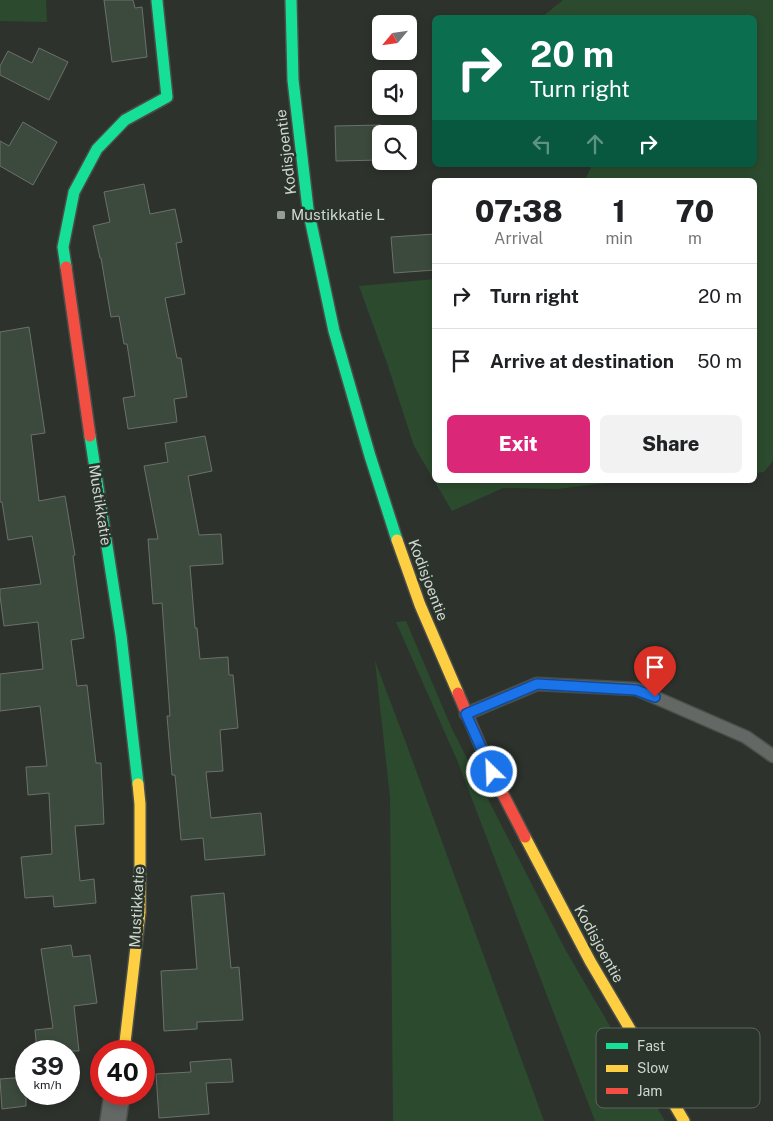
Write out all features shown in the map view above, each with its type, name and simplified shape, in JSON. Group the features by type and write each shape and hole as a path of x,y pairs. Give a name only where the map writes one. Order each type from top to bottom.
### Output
{"street":[{"name":"Kodisjoentie","path":"290,0 293,80 308,209 334,331 397,541 420,605 492,772 590,961 629,1028"},
{"name":"Mustikkatie","path":"125,1040 140,912 140,804 121,636 63,247 74,192 97,149 125,120 167,97 157,1"},
{"path":"113,1121 116,1105"},
{"name":"Kodisjoentie","path":"676,1108 684,1121"}],"lane":[{"path":"466,714 537,684 636,690 746,737 773,756"}],"green space":[{"path":"0,0 46,0 47,22 0,21"},
{"path":"563,0 773,0 773,461 764,472 757,473 757,178 586,178 591,167 757,167 757,15 544,15"},
{"path":"432,279 432,477 414,446 359,286"},
{"path":"436,483 605,483 558,489 503,488 452,511"},
{"path":"406,621 452,729 565,949 611,1028 596,1028 596,1108 657,1108 665,1121 595,1121 457,760 396,622"},
{"path":"375,661 544,1121 393,1121 390,797"}],"building":[{"path":"104,0 133,0 135,8 142,7 147,57 112,62"},
{"path":"39,48 68,62 49,100 0,75 0,66 8,51 32,63"},
{"path":"23,122 57,142 33,185 0,166 0,141 9,146"},
{"path":"372,125 372,160 336,161 335,126"},
{"path":"144,184 150,214 175,209 182,242 176,243 185,294 165,298 177,358 181,358 187,397 174,399 177,422 128,429 123,398 135,396 127,344 124,344 119,316 111,317 101,258 93,226 110,222 104,192"},
{"path":"432,234 432,270 394,273 391,237"},
{"path":"29,327 45,433 31,435 39,501 65,496 75,555 73,556 84,638 71,640 77,686 87,685 96,763 101,763 104,824 75,826 80,881 94,879 96,903 54,907 53,896 25,898 21,857 52,854 49,793 28,795 26,767 47,766 40,706 0,711 0,674 43,669 38,622 4,626 0,596 0,589 41,584 32,536 8,540 2,502 0,502 0,332"},
{"path":"205,436 212,471 188,476 199,535 221,534 223,564 190,566 195,628 197,628 200,659 228,657 229,675 233,675 238,728 220,730 223,771 206,772 211,818 261,813 265,855 205,860 203,838 181,840 175,775 172,775 167,716 170,716 162,603 153,604 148,539 158,539 144,466 168,462 165,443"},
{"path":"224,893 231,968 239,967 243,1020 197,1022 197,1029 164,1031 161,971 197,969 191,896"},
{"path":"71,945 73,957 90,955 97,1003 74,1006 78,1040 36,1040 35,1030 53,1028 41,949"},
{"path":"231,1059 233,1082 206,1083 209,1114 159,1118 156,1074 191,1072 190,1062"},
{"path":"15,1078 15,1105 26,1106 2,1109 0,1079"}],"traffic: fast":[{"path":"291,0 293,80 308,209 334,331 370,456 397,540"},
{"path":"66,267 63,247 74,192 97,149 125,120 167,97 157,1"},
{"path":"90,436 121,636 138,784"}],"traffic: slow":[{"path":"397,540 420,605 458,693"},
{"path":"125,1040 140,912 140,804 138,784"},
{"path":"525,837 590,961 629,1028"},
{"path":"676,1108 684,1121"}],"traffic: jam":[{"path":"66,267 90,436"},
{"path":"458,693 492,773 525,837"}],"place":[{"name":"Mustikkatie L","path":"281,215"}],"route":[{"path":"492,772 466,714 537,684 636,690 655,697"}]}
